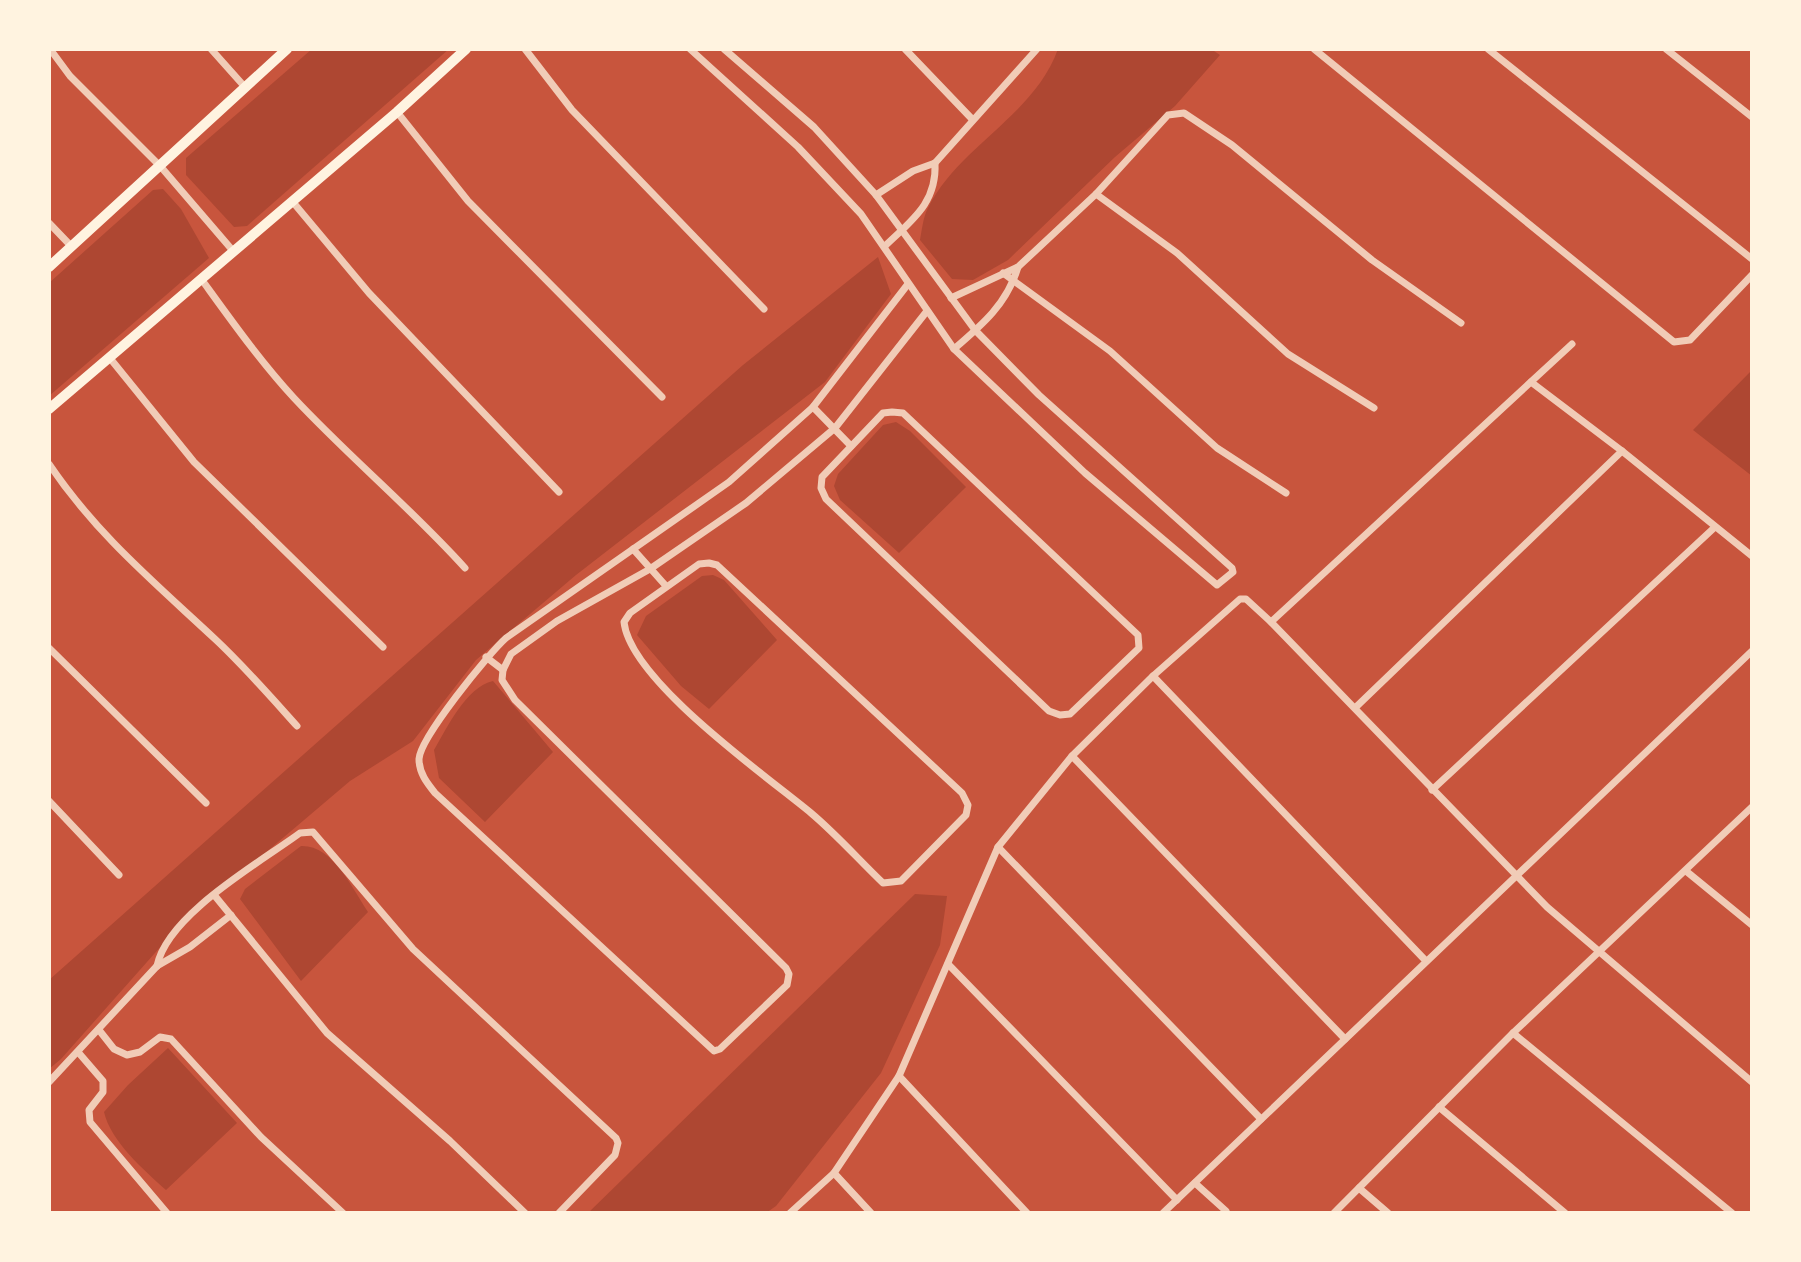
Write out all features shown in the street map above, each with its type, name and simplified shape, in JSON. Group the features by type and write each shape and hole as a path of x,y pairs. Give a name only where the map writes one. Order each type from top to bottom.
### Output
{"main road":[{"path":"49,267 287,49"},
{"path":"49,409 397,113 466,49"}],"street":[{"path":"50,49 71,76 160,167 234,252"},
{"path":"211,49 244,86"},
{"path":"525,49 572,110 764,309"},
{"path":"690,49 798,147 861,214 954,349 1085,473 1217,585 1221,584 1233,572 1232,568 1039,395 975,331 876,195 814,127 724,49"},
{"path":"905,49 972,118"},
{"path":"876,195 913,170 935,163 972,118 1037,49"},
{"path":"1314,49 1674,342 1690,340 1752,275"},
{"path":"1488,49 1752,260"},
{"path":"1666,49 1752,117"},
{"path":"397,113 468,201 662,397"},
{"path":"951,298 1018,267 1096,194 1168,115 1184,113 1232,145 1372,260 1461,323"},
{"path":"885,246 932,195 936,183 935,163"},
{"path":"1096,194 1177,253 1289,354 1374,408"},
{"path":"292,201 369,293 559,492"},
{"path":"49,223 72,247"},
{"path":"954,349 994,313 1013,284 1018,267"},
{"path":"1003,273 1013,284 1110,351 1217,448 1286,493"},
{"path":"202,280 286,390 427,526 465,568"},
{"path":"908,284 813,407 729,482 506,638 486,657 422,746 420,768 435,793 715,1051 787,985 789,974 786,968 521,707 506,689 503,670 511,654 557,621 650,569 746,503 835,428 927,311"},
{"path":"1271,622 1572,344"},
{"path":"110,357 194,462 383,647"},
{"path":"1531,382 1752,556"},
{"path":"813,407 850,446"},
{"path":"883,413 902,413 1132,626 1138,635 1139,648 1070,714 1060,715 1049,711 826,499 821,488 822,477 850,446 883,413"},
{"path":"1356,708 1622,451"},
{"path":"49,464 70,496 125,558 245,668 297,726"},
{"path":"1433,790 1715,527"},
{"path":"633,549 666,586"},
{"path":"699,564 716,565 962,793 968,805 966,815 901,881 884,883 813,815 674,699 627,640 624,622 630,612 666,586 699,564"},
{"path":"790,1213 834,1173 899,1076 998,847 1072,756 1153,676 1234,602 1246,599 1356,708 1547,907 1752,1082"},
{"path":"547,608 557,621"},
{"path":"49,648 206,803"},
{"path":"1163,1213 1515,874 1752,651"},
{"path":"486,657 503,670"},
{"path":"1153,676 1426,961"},
{"path":"1072,756 1345,1039"},
{"path":"49,801 119,875"},
{"path":"1334,1213 1513,1033 1752,807"},
{"path":"157,966 160,951 172,934 215,896 300,833 309,831 318,836 413,949 616,1138 618,1143 615,1155 559,1213"},
{"path":"998,847 1261,1119"},
{"path":"1686,871 1752,925"},
{"path":"215,896 327,1033 450,1141 525,1213"},
{"path":"49,1082 157,966 190,947 231,915"},
{"path":"948,964 1177,1200"},
{"path":"99,1030 120,1053 127,1055 139,1052 160,1038 171,1039 261,1137 343,1213"},
{"path":"1513,1033 1732,1213"},
{"path":"78,1052 100,1075 103,1092 89,1110 90,1122 167,1213"},
{"path":"899,1076 1027,1213"},
{"path":"1439,1107 1565,1213"},
{"path":"834,1173 871,1213"},
{"path":"1195,1183 1226,1211"},
{"path":"1359,1188 1388,1213"}],"shaded area":[{"path":"312,49 449,49 247,226 234,227 186,175 186,158"},
{"path":"1058,49 1211,49 1220,55 1175,106 1115,157 1008,260 973,280 952,279 920,240 926,212 958,166 1032,93 1047,73"},
{"path":"163,189 181,209 209,258 49,396 49,283 153,190"},
{"path":"878,257 891,294 825,382 576,575 476,660 413,741 350,781 178,927 61,1059 49,1069 49,980 743,365"},
{"path":"1752,370 1752,476 1693,430"},
{"path":"896,422 910,431 966,487 899,553 840,500 834,486 838,474 883,425"},
{"path":"713,575 724,580 777,640 709,709 681,686 637,635 646,616 702,576"},
{"path":"493,681 553,752 485,822 439,778 434,750 466,700 474,691"},
{"path":"301,846 312,848 332,860 368,912 301,981 240,899 245,889"},
{"path":"915,894 947,896 940,945 881,1073 776,1206 766,1213 588,1213"},
{"path":"168,1048 237,1123 166,1190 121,1145 104,1112 128,1085"}]}
